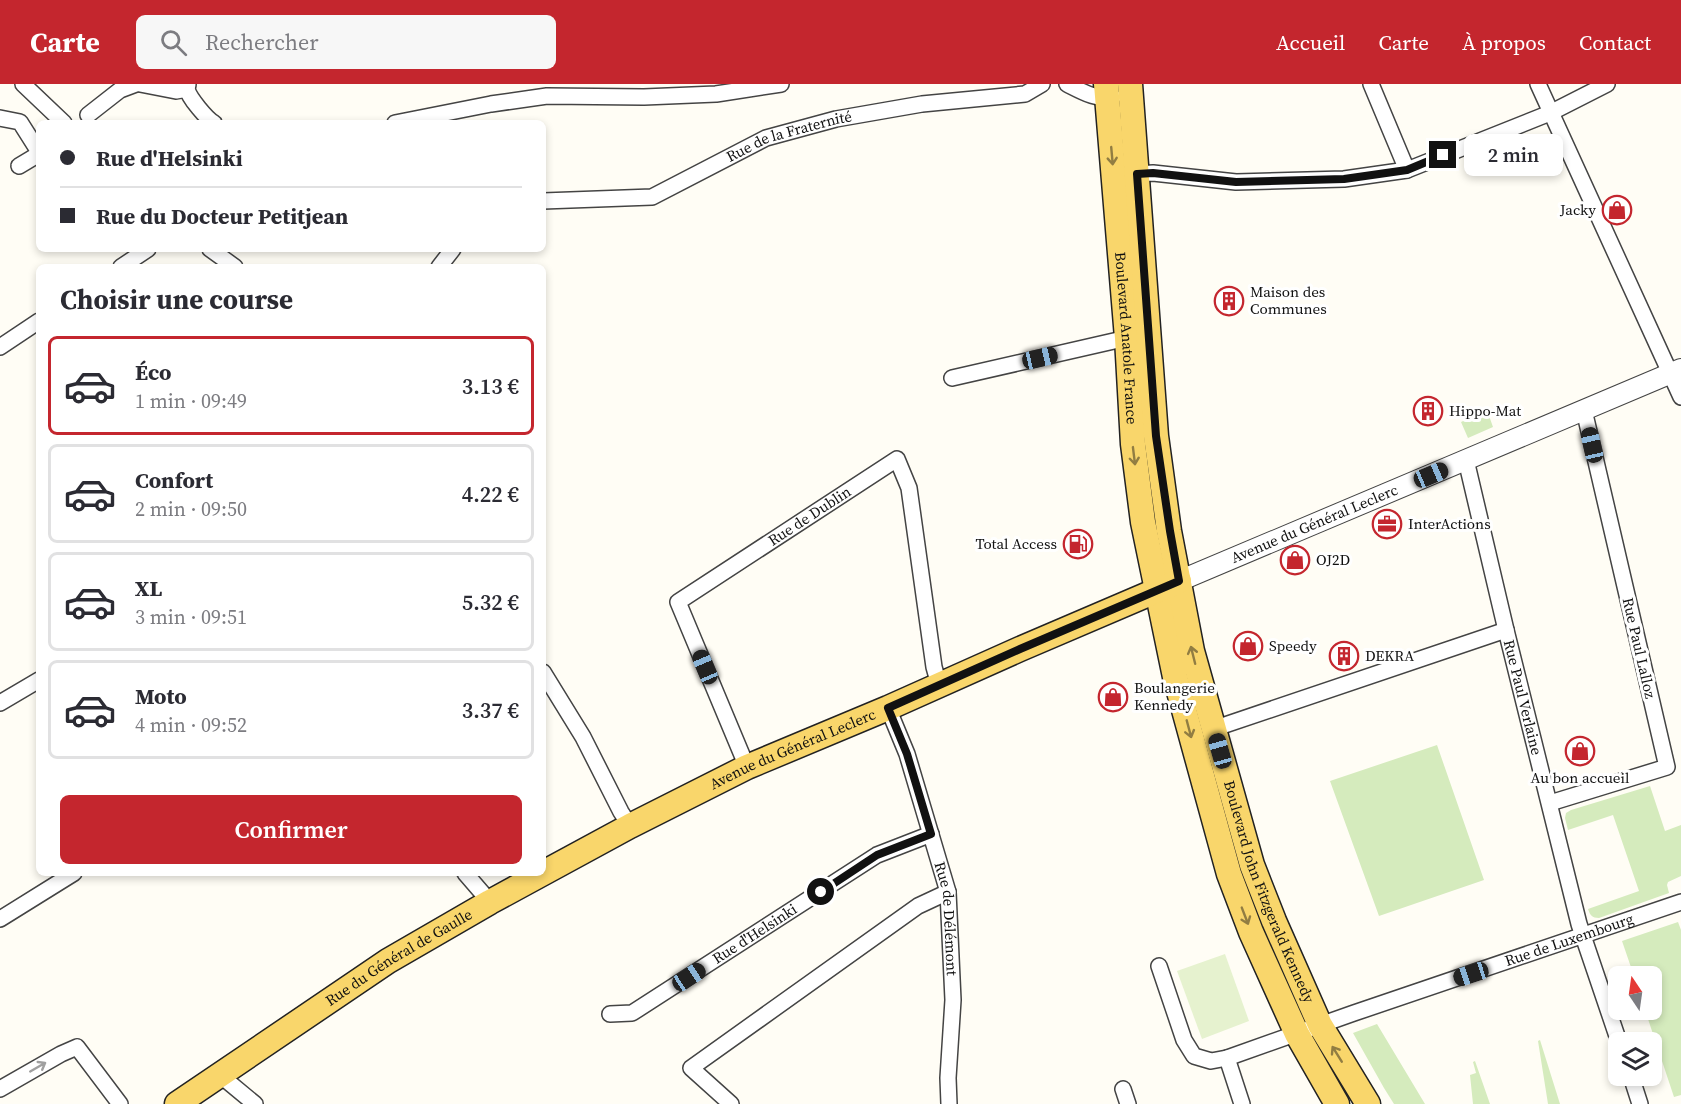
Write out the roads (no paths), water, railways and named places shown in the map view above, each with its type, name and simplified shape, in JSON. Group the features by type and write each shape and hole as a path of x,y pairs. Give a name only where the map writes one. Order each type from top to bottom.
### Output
{"main road":[{"name":"Boulevard Anatole France","path":"1130,88 1156,436 1179,581"},
{"name":"Boulevard Anatole France","path":"1106,91 1133,444 1142,515 1156,591"},
{"name":"Avenue du Général Leclerc","path":"630,826 747,767 1179,581"},
{"name":"Boulevard John Fitzgerald Kennedy","path":"1179,581 1192,651 1252,865 1320,1025 1368,1104"},
{"name":"Boulevard John Fitzgerald Kennedy","path":"1156,591 1175,677 1228,874 1251,932 1297,1034 1338,1104"},
{"name":"Rue du Général de Gaulle","path":"546,872 630,826"},
{"name":"Rue du Général de Gaulle","path":"177,1104 388,961 538,876"}],"street":[{"path":"23,84 61,120"},
{"path":"88,115 120,90 138,84 176,91 188,87 209,120"},
{"path":"410,120 547,96 644,97 716,94 781,84"},
{"name":"Rue de la Fraternité","path":"546,201 652,198 766,138 836,119 922,104 1025,94 1042,84"},
{"path":"1067,84 1082,92 1130,88"},
{"path":"1371,84 1407,170"},
{"path":"1538,84 1676,372 1681,397"},
{"path":"1137,174 1153,173 1247,182 1344,179 1407,170 1550,113 1607,84"},
{"path":"0,118 20,122 36,148"},
{"path":"19,166 36,155"},
{"path":"126,264 144,252"},
{"path":"214,252 231,264"},
{"path":"441,264 451,252"},
{"path":"0,347 36,323"},
{"path":"952,378 1126,338"},
{"name":"Avenue du Général Leclerc","path":"1179,581 1676,372"},
{"name":"Rue Paul Lalloz","path":"1550,803 1667,767 1584,410"},
{"name":"Rue de Dublin","path":"747,767 678,602 897,459 909,488 934,667 939,685"},
{"name":"Rue Paul Verlaine","path":"1466,460 1583,936 1616,1032"},
{"path":"1213,729 1506,630"},
{"path":"546,677 583,737 630,826"},
{"path":"0,703 36,682"},
{"name":"Rue de Délémont","path":"888,708 907,754 948,892 953,1000 948,1078 949,1104"},
{"name":"Rue d'Helsinki","path":"610,1014 632,1013 877,855 931,834"},
{"path":"0,919 70,876"},
{"path":"467,876 490,902"},
{"path":"731,1104 692,1068 918,906 948,892"},
{"name":"Rue de Luxembourg","path":"1320,1025 1681,902"},
{"path":"1159,966 1184,1040 1194,1056 1211,1061 1227,1058 1320,1025"},
{"path":"0,1089 76,1047 120,1104"},
{"path":"1227,1058 1242,1104"},
{"path":"220,1075 255,1104"},
{"path":"1634,1086 1640,1104"},
{"path":"1123,1089 1128,1104"}],"place":[{"name":"Jacky","path":"1617,210"},
{"name":"Maison des Communes","path":"1229,301"},
{"name":"Hippo-Mat","path":"1428,411"},
{"name":"InterActions","path":"1387,524"},
{"name":"Total Access","path":"1078,544"},
{"name":"OJ2D","path":"1295,560"},
{"name":"Speedy","path":"1248,646"},
{"name":"DEKRA","path":"1344,656"},
{"name":"Boulangerie Kennedy","path":"1113,697"},
{"name":"Au bon accueil","path":"1580,751"}]}
